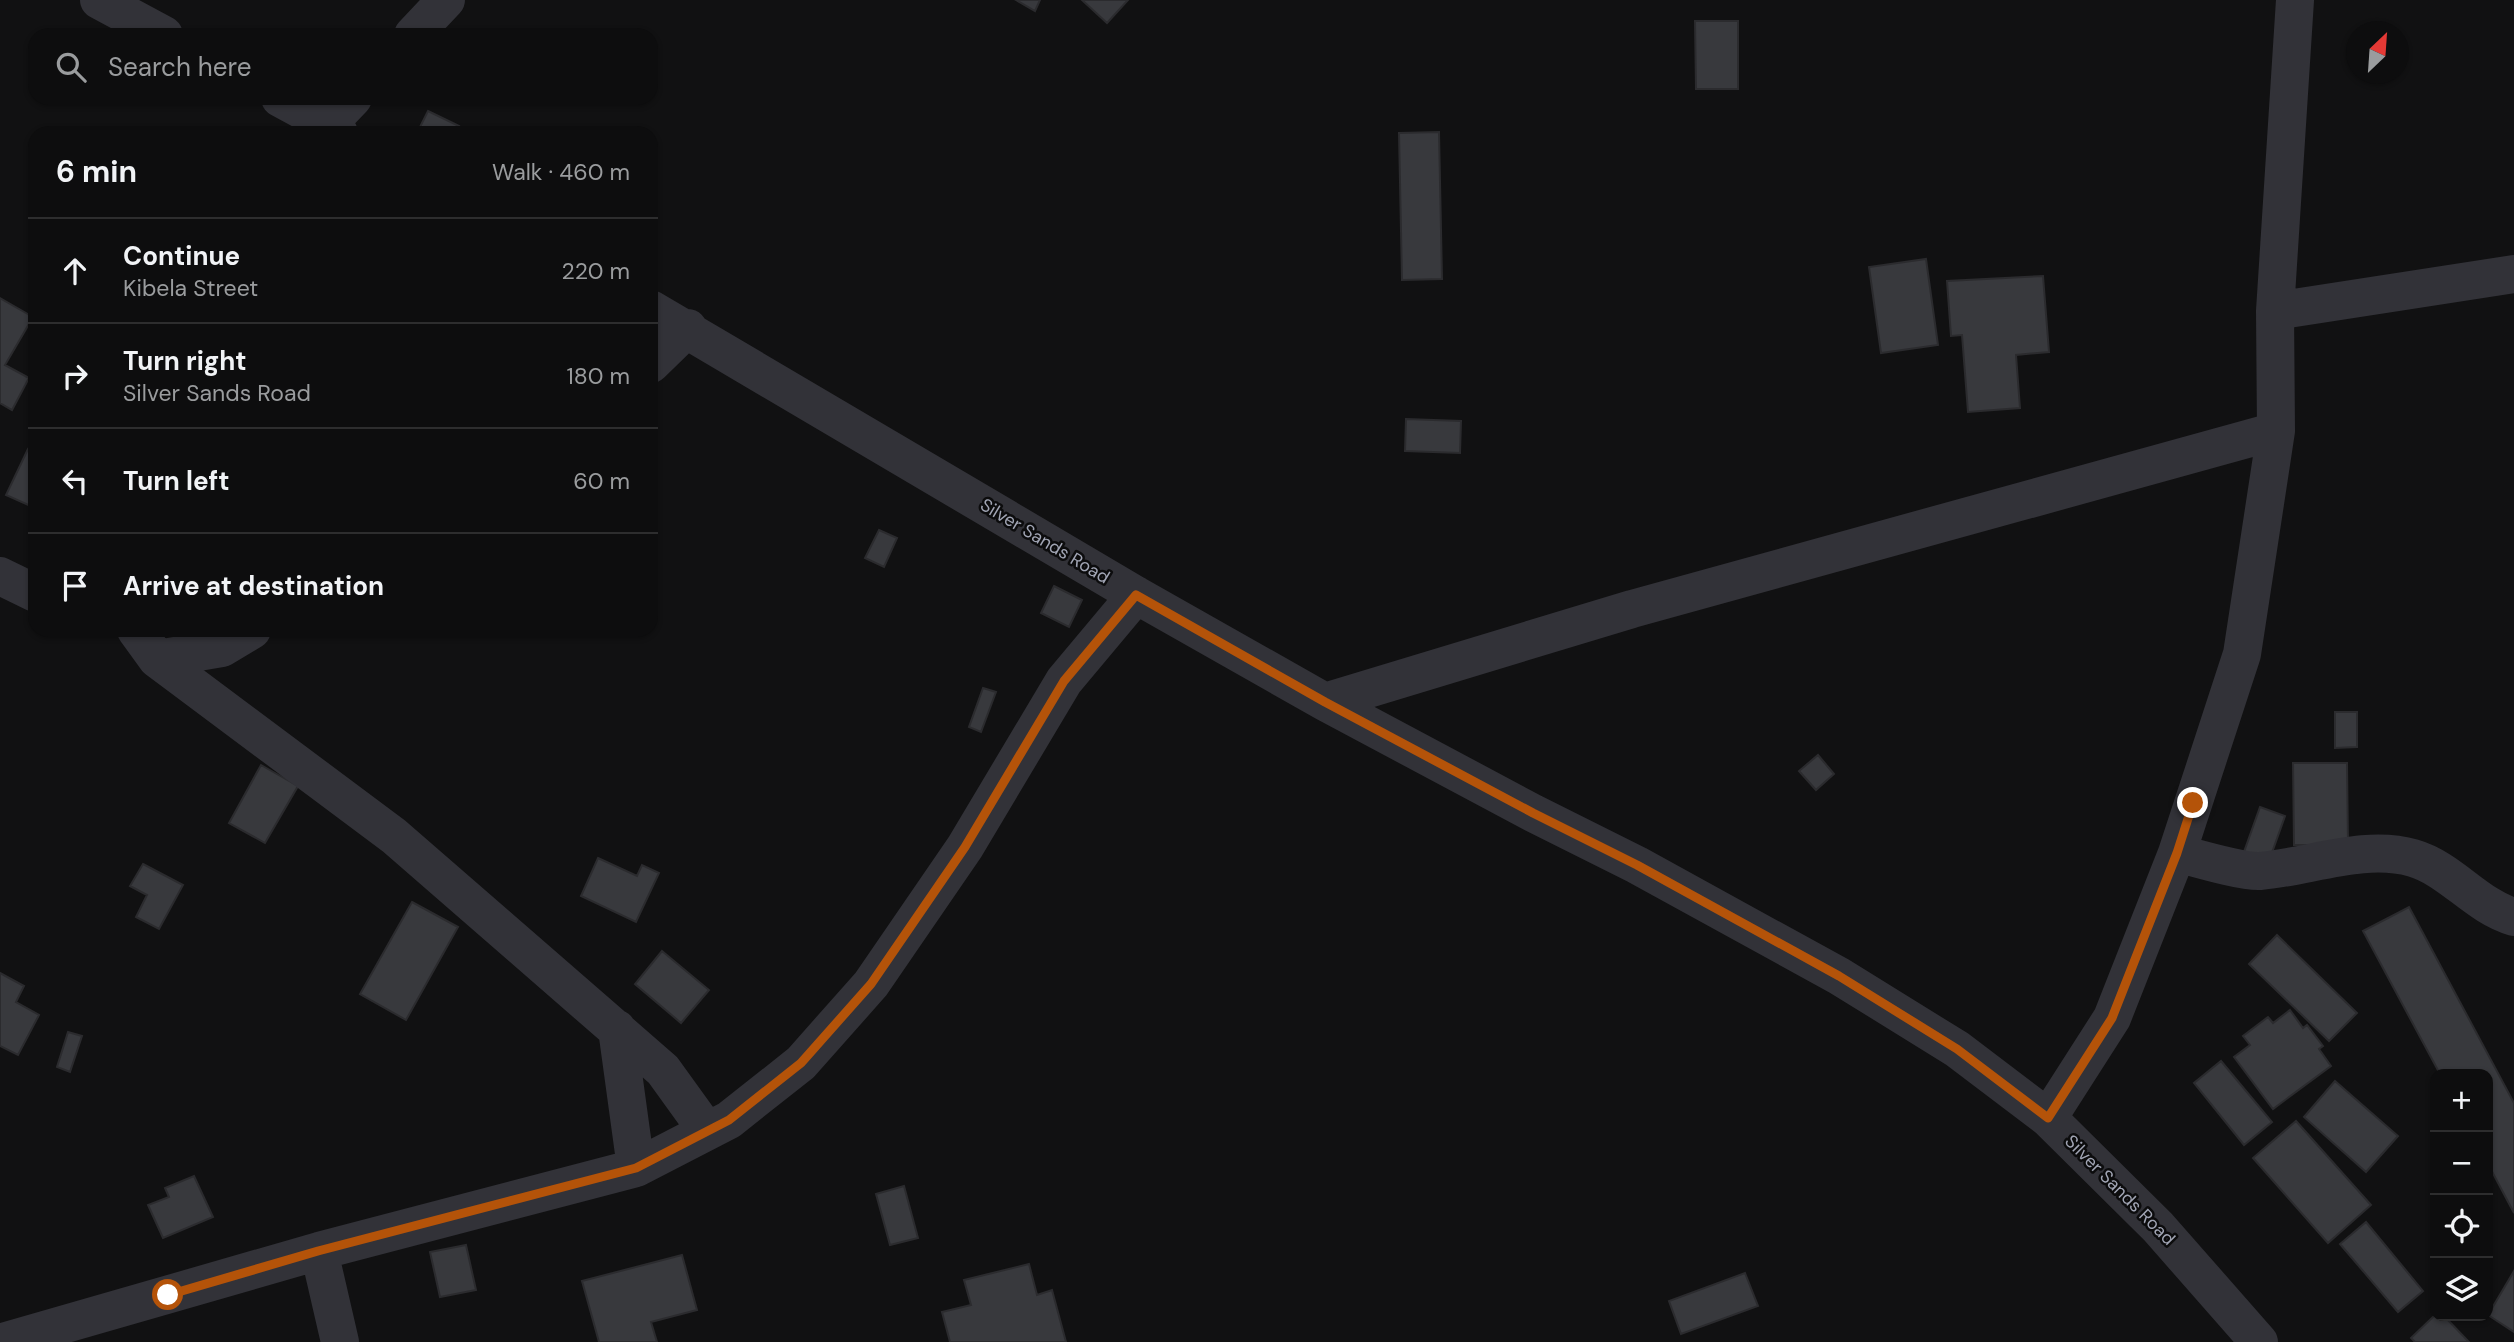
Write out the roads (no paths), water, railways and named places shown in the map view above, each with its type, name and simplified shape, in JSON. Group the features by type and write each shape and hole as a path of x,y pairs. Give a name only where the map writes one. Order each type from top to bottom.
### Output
{"street":[{"path":"99,0 151,28"},
{"path":"420,28 446,0"},
{"path":"2048,1118 2112,1018 2177,853 2242,654 2276,431 2275,311 2295,0"},
{"path":"301,105 340,118"},
{"path":"2275,311 2514,274"},
{"name":"Silver Sands Road","path":"658,313 1136,595 1325,702 1637,865 1839,976 1957,1049 2048,1118 2158,1227 2259,1342"},
{"path":"658,357 688,328"},
{"path":"1325,702 1632,609 2276,431"},
{"path":"0,576 28,590"},
{"path":"3,1342 318,1251 636,1168 729,1120 801,1063 871,984 965,847 1064,681 1136,595"},
{"path":"146,644 222,648 240,637"},
{"path":"146,644 394,836 617,1029 663,1070 707,1131"},
{"path":"2177,853 2257,871 2381,854 2412,858 2441,873 2498,912 2514,917"},
{"path":"617,1029 636,1168"},
{"path":"318,1251 340,1342"}]}
